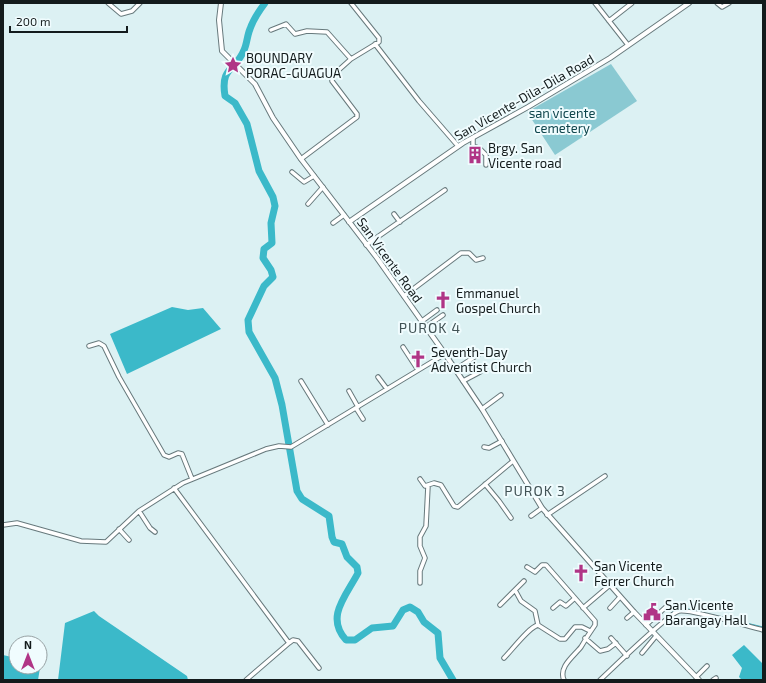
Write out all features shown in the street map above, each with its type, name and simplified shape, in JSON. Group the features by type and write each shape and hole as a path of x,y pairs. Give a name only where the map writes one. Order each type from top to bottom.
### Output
{"street":[{"path":"111,4 121,14 132,11 140,3"},
{"name":"San Vicente Road","path":"220,3 219,20 221,47 226,56 255,84 273,118 301,159 350,222 446,354 502,441 542,508 620,597 697,678"},
{"path":"301,159 357,117 357,114 332,81 332,76 351,59 379,42 378,38 351,3"},
{"path":"595,3 628,45"},
{"path":"609,21 632,3"},
{"name":"San Vicente-Dila-Dila Road","path":"350,222 458,146 568,84 689,3"},
{"path":"717,3 722,6 729,3"},
{"path":"271,30 286,24 295,34 307,31 327,32 351,59"},
{"path":"375,44 419,101 458,146"},
{"path":"473,138 473,146 480,148 486,155 486,165"},
{"path":"292,172 303,182 306,182 314,176"},
{"path":"308,204 323,187"},
{"path":"366,245 444,190"},
{"path":"394,214 400,222"},
{"path":"333,224 344,215"},
{"path":"404,296 461,253 468,253 476,260 483,258"},
{"path":"422,321 437,310"},
{"path":"426,327 443,315"},
{"path":"89,346 99,343 104,346 119,377 164,455 169,457 178,453 182,454 192,479"},
{"path":"402,347 418,370"},
{"path":"3,525 17,523 81,541 106,542 139,511 174,488 192,479 266,449 279,446 291,447 446,354"},
{"path":"456,369 479,354"},
{"path":"463,381 480,372"},
{"path":"378,377 386,389"},
{"path":"301,381 328,425"},
{"path":"348,391 363,419"},
{"path":"482,409 501,395"},
{"path":"484,447 489,448 502,441"},
{"path":"420,479 423,485 428,486 434,483 441,485 454,506 458,507 514,461"},
{"path":"547,515 605,476"},
{"path":"485,484 511,518"},
{"path":"420,583 420,571 425,558 420,546 420,536 426,526 428,486"},
{"path":"174,488 289,642"},
{"path":"531,516 542,508"},
{"path":"139,511 150,528 156,532"},
{"path":"119,529 129,540"},
{"path":"527,567 535,572 542,565 546,565 595,621 595,625 567,663 562,674 564,680"},
{"path":"500,605 524,581"},
{"path":"583,608 610,585"},
{"path":"515,590 521,601 535,612 538,625 561,640 565,638 575,627 582,627 590,631"},
{"path":"610,608 620,597"},
{"path":"553,608 558,602 565,606 575,598"},
{"path":"646,625 667,606"},
{"path":"600,680 672,614 683,611 763,630"},
{"path":"628,618 634,612"},
{"path":"504,658 521,641 528,630 538,625"},
{"path":"642,653 656,636"},
{"path":"585,638 600,650 608,649 616,644"},
{"path":"611,638 627,656"},
{"path":"246,680 293,640 298,641 319,668"},
{"path":"697,678 707,666"}],"green space":[{"name":"san vicente cemetery","path":"611,64 637,101 555,155 527,112"}],"shaded area":[{"path":"172,307 188,310 203,308 221,329 127,374 110,334"},
{"path":"94,611 99,616 187,676 188,680 58,680 65,623"},
{"path":"744,645 763,664 763,680 742,680 739,677 742,668 732,655"},
{"path":"3,655 8,656 8,675 39,675 38,680 3,680"}],"waterway":[{"path":"265,3 253,22 241,57 227,74 224,86 225,96 235,103 247,124 259,171 273,197 275,206 271,223 272,243 264,249 263,258 271,270 273,277 264,286 248,320 249,332 275,378 282,405 297,491 302,499 329,516 334,542 342,544 347,557 357,567 358,573 343,598 337,615 337,623 340,631 346,640 355,640 372,628 393,626 403,610 410,607 418,612 424,622 438,633 440,658 453,680"},
{"path":"666,618 675,609 684,608 763,627"},
{"path":"597,680 609,670"}],"place":[{"name":"BOUNDARY PORAC-GUAGUA","path":"233,65"},
{"name":"Brgy. San Vicente road","path":"475,155"},
{"name":"Emmanuel Gospel Church","path":"443,300"},
{"name":"Seventh-Day Adventist Church","path":"418,359"},
{"name":"San Vicente Ferrer Church","path":"581,573"},
{"name":"San Vicente Barangay Hall","path":"652,612"}],"district":[{"name":"PUROK 4","path":"430,328"},
{"name":"PUROK 3","path":"535,491"}]}
